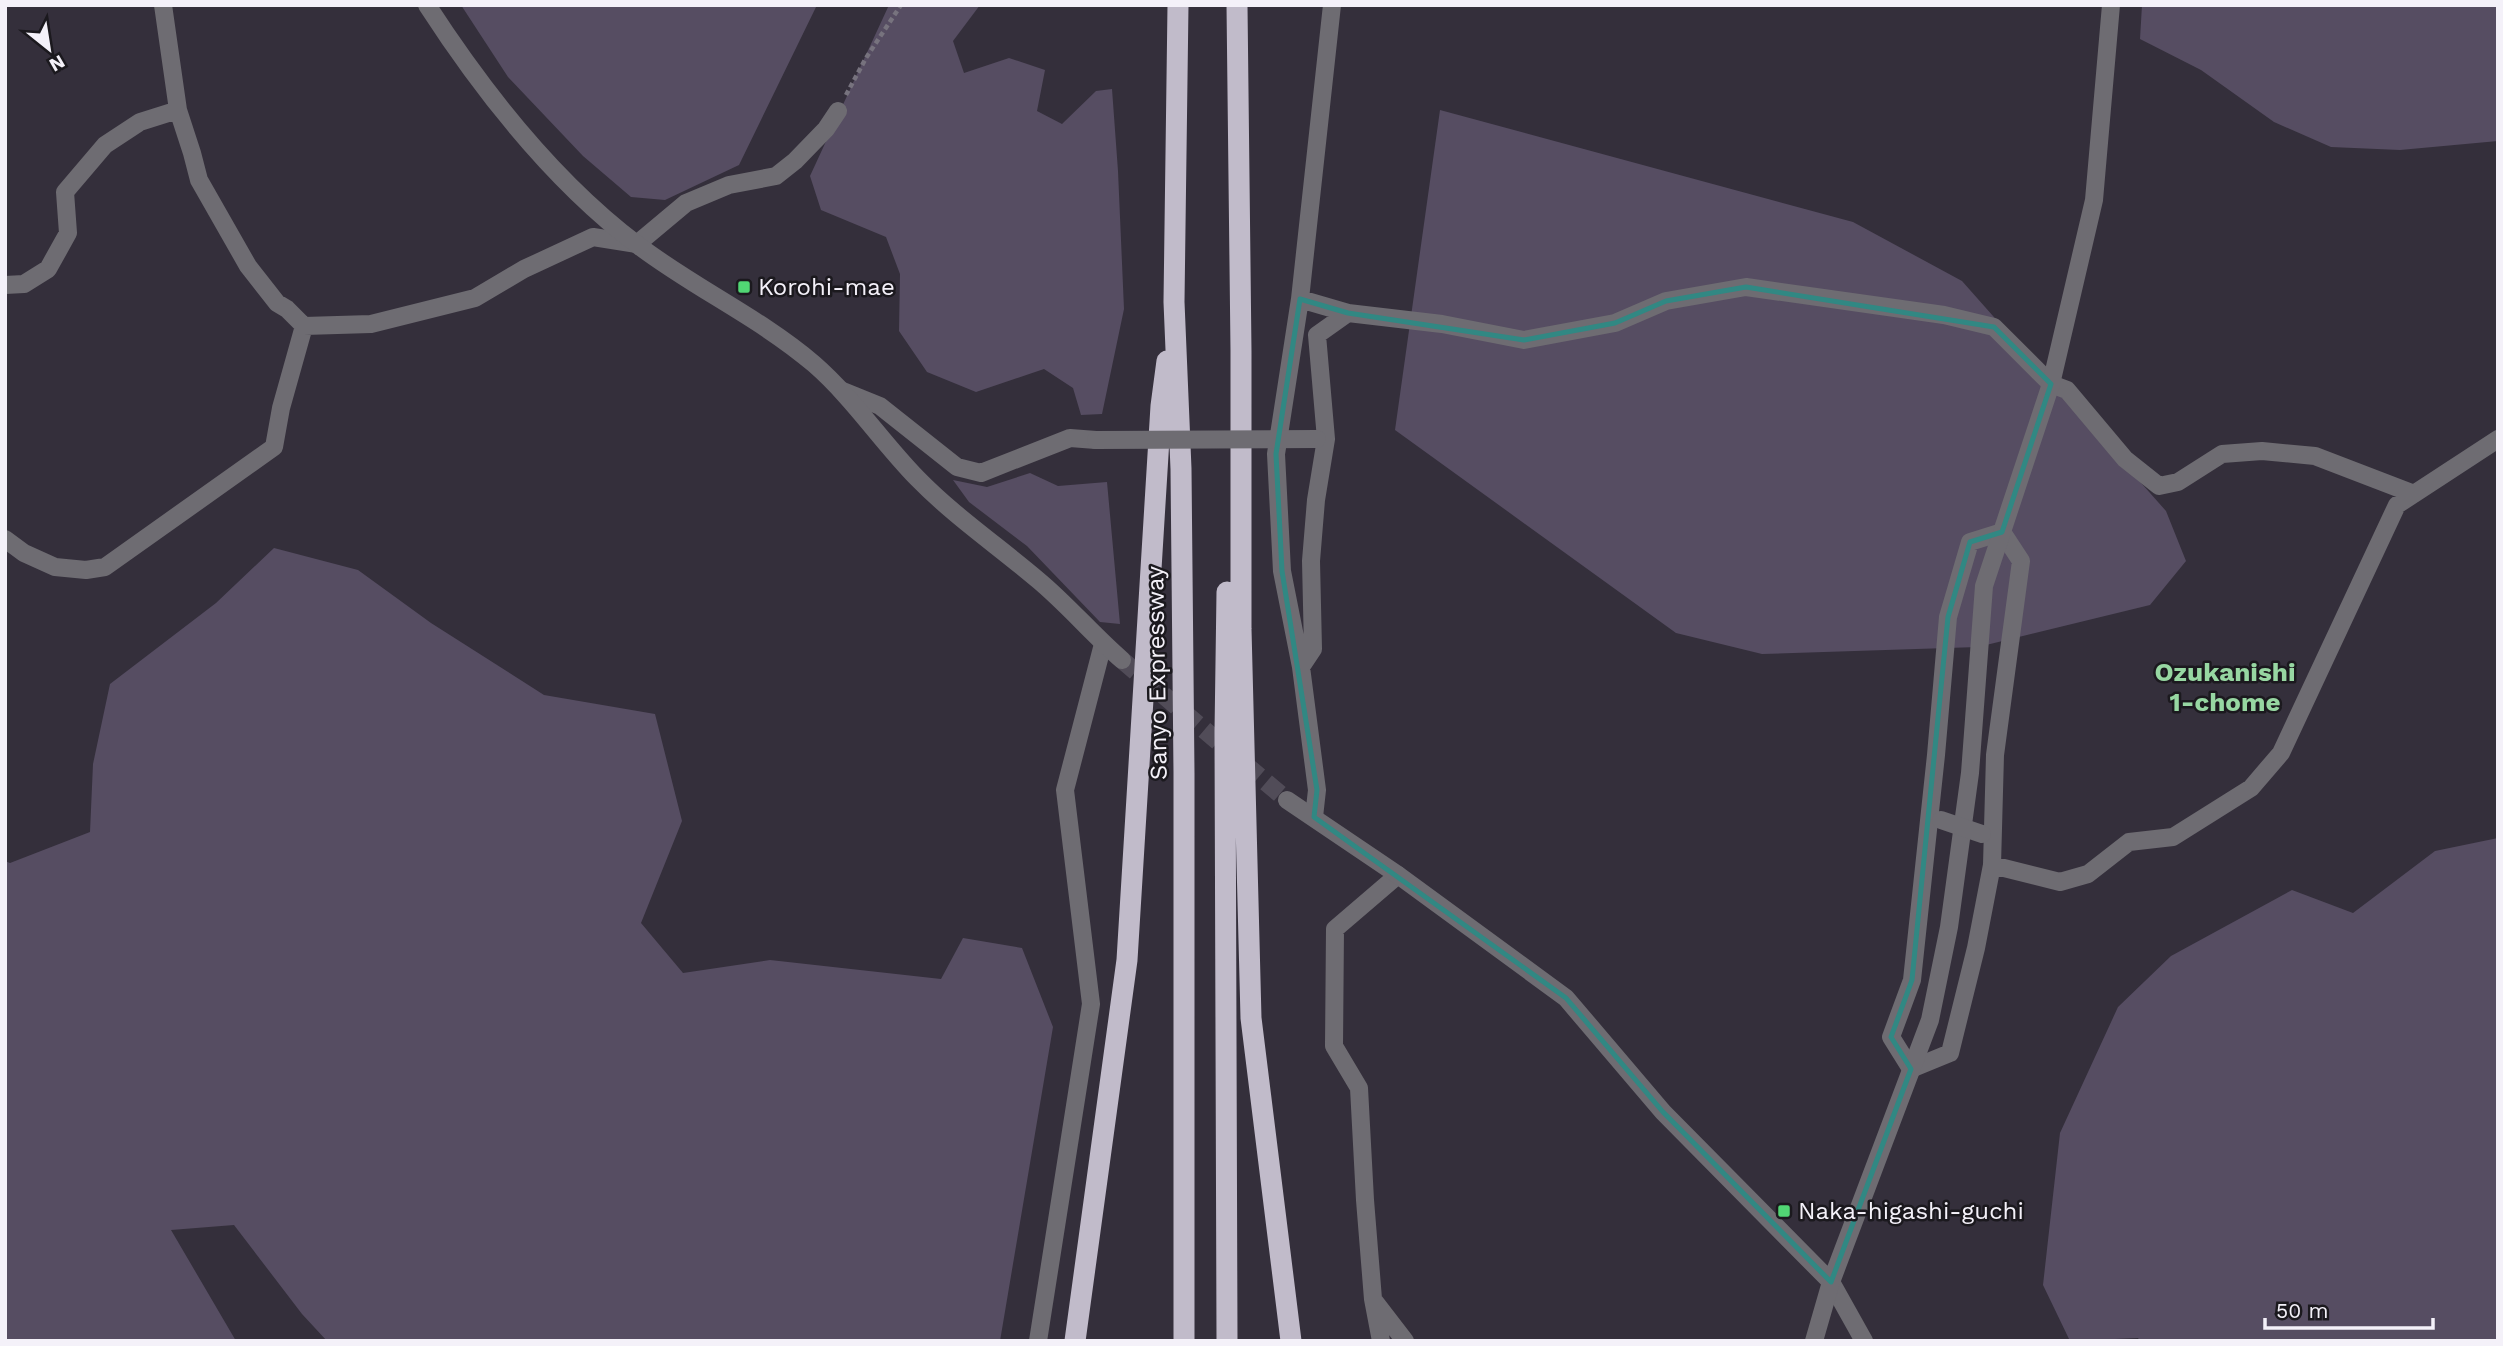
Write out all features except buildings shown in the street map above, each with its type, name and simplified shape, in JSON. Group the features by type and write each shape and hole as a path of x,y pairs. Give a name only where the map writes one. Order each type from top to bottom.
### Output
{"highway":[{"name":"Sanyo Expressway","path":"1178,5 1174,302 1181,469 1184,718 1184,1341"},
{"path":"1227,1341 1225,732 1236,5"},
{"path":"1236,5 1241,629 1251,1018 1291,1341"},
{"path":"1074,1341 1127,960 1161,406 1174,302"}],"street":[{"path":"163,5 178,110 199,180 248,266 277,303 288,309 304,326 371,324 475,298 524,269 593,237 637,244 686,203 729,185 776,176 826,129 838,111"},
{"path":"428,5 536,152 591,206 676,273 753,317 813,363 843,391 916,477 960,519 1040,581 1122,660"},
{"path":"1314,817 1317,790 1301,667 1282,570 1276,454 1300,299 1332,5"},
{"path":"1814,1341 1831,1282 1930,1020 1949,927 1970,773 1984,586 2051,384 2094,200 2111,5"},
{"path":"5,285 24,284 48,270 68,233 65,192 105,145 140,122 178,110"},
{"path":"1300,299 1348,313 1441,324 1524,340 1615,323 1666,301 1746,287 1944,315 1994,327 2051,384 2067,390 2125,459 2159,486 2178,482 2222,454 2262,451 2315,456 2414,494"},
{"path":"1301,667 1312,649 1311,561 1322,439 1318,335 1348,313"},
{"path":"5,539 24,553 55,567 86,570 105,567 173,517 206,498 274,447 281,408 304,326"},
{"path":"843,391 880,406 957,467 981,472 1070,438 1322,439"},
{"path":"1993,865 2060,882 2079,877 2088,874 2129,842 2173,837 2250,788 2280,753 2397,505 2498,439"},
{"path":"1910,1069 1891,1037 1912,979 1935,819 1948,617 1970,542 2002,532"},
{"path":"1910,1069 1950,1053 1993,865 1988,836 1994,755 2021,561 2002,532"},
{"path":"1038,1341 1091,1004 1065,790 1103,644"},
{"path":"1287,800 1398,875 1566,998 1663,1112 1831,1282 1864,1341"},
{"path":"1935,819 1988,836"},
{"path":"1381,1341 1373,1299 1359,1088 1334,1046 1335,929 1398,875"},
{"path":"1373,1299 1405,1341"}],"path":[{"path":"838,111 866,58 901,5"}],"highlighted area":[{"path":"1746,287 1994,327 2051,384 2002,532 1970,542 1948,617 1912,980 1891,1037 1911,1069 1831,1282 1663,1112 1566,998 1314,817 1317,790 1282,571 1276,454 1300,299 1348,313 1524,340 1615,323 1666,301"}],"shaded area":[{"path":"461,5 817,5 739,165 665,200 631,197 583,156 508,77"},
{"path":"889,5 980,5 953,41 964,73 1009,58 1045,70 1037,111 1062,124 1096,91 1112,89 1124,309 1102,414 1081,415 1073,388 1044,369 976,392 927,372 899,331 900,274 886,237 821,210 810,176"},
{"path":"2142,5 2498,5 2498,141 2400,150 2331,147 2274,122 2201,70 2140,39"},
{"path":"1440,110 1853,222 1962,281 2166,511 2186,561 2150,605 1978,647 1762,654 1676,633 1395,430"},
{"path":"1030,473 1058,486 1107,482 1120,624 1100,622 1027,546 969,502 953,480 987,487"},
{"path":"274,548 358,570 431,623 544,695 655,714 682,821 641,923 683,973 770,960 941,979 963,938 1022,948 1053,1027 1000,1341 327,1341 302,1314 234,1225 171,1230 236,1341 5,1341 5,861 10,863 90,832 93,764 110,684 216,603"},
{"path":"2498,838 2498,1341 2140,1341 2138,1338 2070,1341 2043,1285 2060,1133 2118,1007 2171,956 2292,890 2353,913 2435,851"}],"tunnel":[{"path":"1122,660 1287,800"}],"place":[{"name":"Korohi-mae","path":"744,287"},
{"name":"Naka-higashi-guchi","path":"1784,1211"}],"district":[{"name":"Ozukanishi 1-chome","path":"2225,687"}]}
